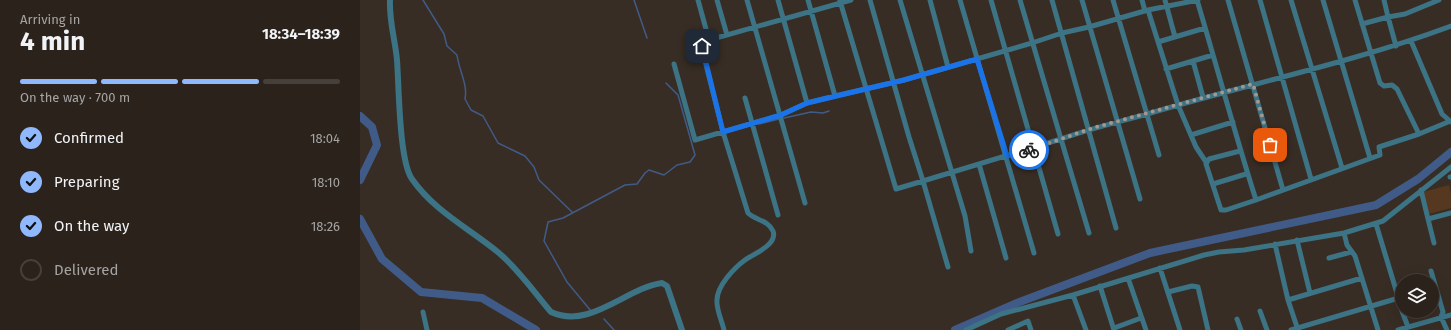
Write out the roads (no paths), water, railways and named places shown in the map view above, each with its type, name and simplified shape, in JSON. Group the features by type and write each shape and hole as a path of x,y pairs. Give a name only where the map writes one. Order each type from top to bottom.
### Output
{"street":[{"path":"390,0 390,17 397,59 405,161 411,178 423,192 453,220 509,262 551,312 558,317 589,319 646,288 662,283 667,286 682,330"},
{"path":"698,0 710,40"},
{"path":"717,0 727,35"},
{"path":"747,0 805,203"},
{"path":"778,0 807,103"},
{"path":"808,0 835,96"},
{"path":"724,330 716,299 720,288 737,266 763,249 771,241 773,230 758,218 748,214 723,132 701,49 704,42 710,40 811,11 840,1 851,0"},
{"path":"870,0 892,82 948,267"},
{"path":"900,0 965,216 971,251"},
{"path":"930,0 948,67"},
{"path":"960,0 1007,156 1034,254"},
{"path":"991,0 1058,234"},
{"path":"1020,0 1089,233"},
{"path":"1052,0 1116,228"},
{"path":"1082,0 1140,199"},
{"path":"1113,0 1159,155"},
{"path":"1142,0 1158,42 1178,105 1191,135 1206,162 1220,207 1223,210 1256,200 1381,154 1379,147 1450,122 1442,114 1411,41"},
{"path":"1165,0 1175,37"},
{"path":"674,64 695,140 781,115 807,103 865,90 1032,44 1062,33 1197,0 1233,122 1246,174 1256,200"},
{"path":"1228,0 1283,190"},
{"path":"1260,0 1311,179"},
{"path":"1291,0 1342,168"},
{"path":"1323,0 1370,158"},
{"path":"1355,0 1370,54 1380,83 1384,86 1392,85 1397,89 1419,134"},
{"path":"1384,0 1396,46"},
{"path":"1362,24 1405,14 1439,0"},
{"path":"840,1 865,90 896,189 1203,97 1370,54 1451,26"},
{"path":"1158,42 1205,28"},
{"path":"1166,69 1213,55"},
{"path":"1193,61 1203,97"},
{"path":"745,98 778,215"},
{"path":"1191,135 1233,122"},
{"path":"1206,162 1208,159 1240,151"},
{"path":"979,164 1006,258"},
{"path":"966,330 1001,314 1073,295 1160,268 1219,252 1244,250 1344,233 1376,224 1383,221 1451,167"},
{"path":"1213,184 1246,174"},
{"path":"1421,190 1434,243"},
{"path":"1428,218 1451,213"},
{"path":"1376,224 1395,283"},
{"path":"1344,233 1347,245 1351,252 1356,256 1378,330"},
{"path":"1297,240 1310,293"},
{"path":"1275,244 1288,300 1298,329"},
{"path":"1329,258 1351,252"},
{"path":"1160,268 1180,330"},
{"path":"1128,278 1146,330"},
{"path":"1288,300 1362,278"},
{"path":"1100,286 1114,329 1141,318"},
{"path":"1168,292 1192,286 1198,287 1208,330"},
{"path":"1073,295 1086,330"},
{"path":"1291,330 1395,299"},
{"path":"1439,301 1443,312 1441,317 1446,330"},
{"path":"1260,311 1267,330"},
{"path":"423,312 426,330"},
{"path":"1398,330 1451,315"},
{"path":"1405,318 1408,327"},
{"path":"1237,319 1241,330"},
{"path":"1008,330 1028,321 1031,330"}],"waterway":[{"path":"423,0 444,34 447,46 457,55 466,93 465,99 471,110 483,116 498,143 525,156 534,167 539,180 572,212"},
{"path":"634,0 647,38"},
{"path":"591,311 567,282 544,241 548,222 563,218 625,185 637,184 649,170 664,175 677,165 690,162 695,155 678,95 666,83"},
{"path":"784,118 811,112 823,113 829,111"},
{"path":"360,116 372,127 377,145 360,180"},
{"path":"759,124 779,119"},
{"path":"955,330 1017,303 1150,253 1376,205 1418,179 1451,152"},
{"path":"360,219 382,259 421,292 482,298 536,330"},
{"path":"604,319 614,330"}]}
